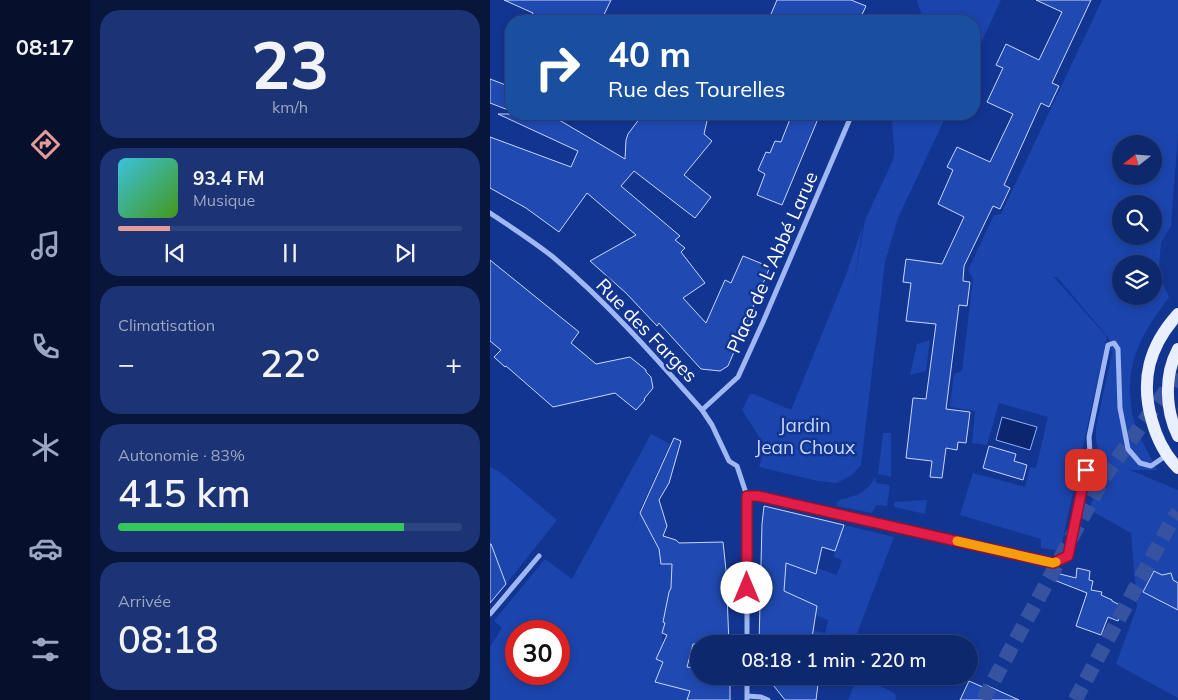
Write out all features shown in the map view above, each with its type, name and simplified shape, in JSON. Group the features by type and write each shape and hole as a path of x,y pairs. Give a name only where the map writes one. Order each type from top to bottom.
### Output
{"main road":[{"path":"1178,314 1160,337 1152,356 1147,375 1146,396 1158,440 1178,468"},
{"path":"1178,348 1170,370 1168,389 1170,410 1178,436"}],"street":[{"name":"Place de L'Abbé Larue","path":"702,410 738,377 849,120"},
{"name":"Rue des Farges","path":"490,213 552,257 602,301 702,410 729,461 737,466 747,496 748,635"},
{"path":"747,496 758,496 1053,563 1068,556 1090,453 1089,437 1108,345 1114,343 1118,349 1120,408 1128,449 1140,463 1151,466 1167,455"},
{"path":"490,614 539,556"},
{"path":"748,685 747,698 761,697 768,700"}],"green space":[{"path":"917,0 1001,0 980,45 980,15 921,15"},
{"path":"1102,0 1178,0 1178,134 1171,226 1162,241 1162,195 1112,195 1112,245 1161,245 1160,255 1112,255 1112,305 1162,305 1162,282 1169,297 1153,319 1140,342 1130,380 1131,409 1134,421 1157,470 1130,470 1178,490 1178,698 1116,664 1137,607 1131,533 1090,510 1101,458 1096,441 1096,427 1112,353 1108,337 1057,277 1054,277 1107,337 1061,547 1055,550 1041,548 1041,539 960,515 973,473 1025,487 1030,467 1036,468 1048,417 999,403 987,445 972,443 975,411 950,407 954,374 962,371 973,279 968,270 994,215 1001,214"},
{"name":"Jardin Jean Choux","path":"893,120 944,120 898,218 885,262 861,465 852,475 837,483 818,481 759,467 765,446 742,410 750,394 754,394 791,410 846,275 863,225 852,294 865,220 893,160"},
{"path":"930,340 926,371 910,375 917,344"},
{"path":"883,433 891,433 891,477 878,474"},
{"path":"651,434 670,444 629,534 641,509 656,522 663,534 661,563 672,564 671,588 662,633 663,644 656,658 663,661 655,681 690,691 687,700 490,700 490,647 502,628 494,621 545,559 572,579"},
{"path":"490,467 500,472 557,520 506,584 497,560 490,562"},
{"path":"875,477 876,483 890,485 887,506 876,505 872,513 837,506 839,500 856,495 869,487"},
{"path":"927,500 925,514 894,507 894,502"},
{"path":"844,525 894,537 856,635 790,635 793,626 825,633 828,620 809,613 807,601 781,591 783,556 837,575 842,560 834,557"},
{"path":"854,685 879,685 895,694 896,700 848,700"}],"shaded area":[{"path":"1002,417 1037,427 1030,450 996,440"}],"building":[{"path":"504,0 611,0 604,15 532,15 533,13"},
{"path":"777,0 851,0 866,6 862,15 771,15"},
{"path":"1036,0 1091,0 1052,83 1059,86 1049,107 1041,103 1004,185 1010,188 1000,209 993,206 964,266 963,281 970,282 967,306 959,305 946,409 970,412 966,443 958,442 957,450 946,448 942,478 930,477 932,461 906,458 913,398 926,399 936,324 906,321 911,283 903,282 906,259 942,264 964,217 938,204 953,170 947,167 957,147 990,162 1013,114 987,102 1003,68 996,65 1006,44 1039,60 1062,12"},
{"path":"490,79 505,85 505,109 490,103"},
{"path":"511,120 559,120 625,159 628,134 638,120 707,121 704,134 712,141 684,175 711,197 695,218 634,171 621,186 680,236 675,240 685,248 681,252 705,283 683,298 706,323 725,280 731,283 743,256 770,267 728,366 720,371 701,369 659,323 657,326 626,293 590,261 636,235 587,193 559,232 526,208 490,188 490,137 571,167 578,151"},
{"path":"790,120 817,120 782,205 757,195 765,174 758,170 766,152 770,153 775,141 781,142"},
{"path":"490,260 579,332 571,343 596,364 630,357 646,370 651,377 653,388 636,410 615,393 553,407 494,357 501,350 490,341"},
{"path":"674,438 681,441 669,483 659,500 667,526 663,536 676,540 679,543 723,542 729,635 690,635 690,656 687,667 690,668 690,685 730,685 730,700 687,700 690,691 655,682 663,662 656,659 667,635 662,633 671,588 672,564 661,564 659,549 640,513"},
{"path":"989,446 1016,454 1014,461 1027,465 1023,480 983,468"},
{"path":"764,506 844,525 835,551 822,547 816,574 786,563 784,591 817,606 812,635 759,635"},
{"path":"490,544 506,584 490,603"},
{"path":"1077,568 1090,571 1089,580 1093,581 1091,590 1102,592 1101,595 1124,607 1118,621 1108,617 1101,635 1076,626 1087,593 1054,580 1056,573 1076,578"},
{"path":"1154,571 1162,575 1171,573 1173,580 1178,583 1178,610 1143,592"},
{"path":"773,685 818,685 816,700 785,700"},
{"path":"967,685 978,685 985,688 986,685 1019,700 960,700"}],"tunnel":[{"path":"983,700 1105,476 1178,374"},
{"path":"1075,700 1178,512"}],"slow traffic":[{"path":"957,541 1053,563 1056,562"}],"route":[{"path":"747,588 747,496 758,496 1053,563 1068,556 1086,470"}]}
